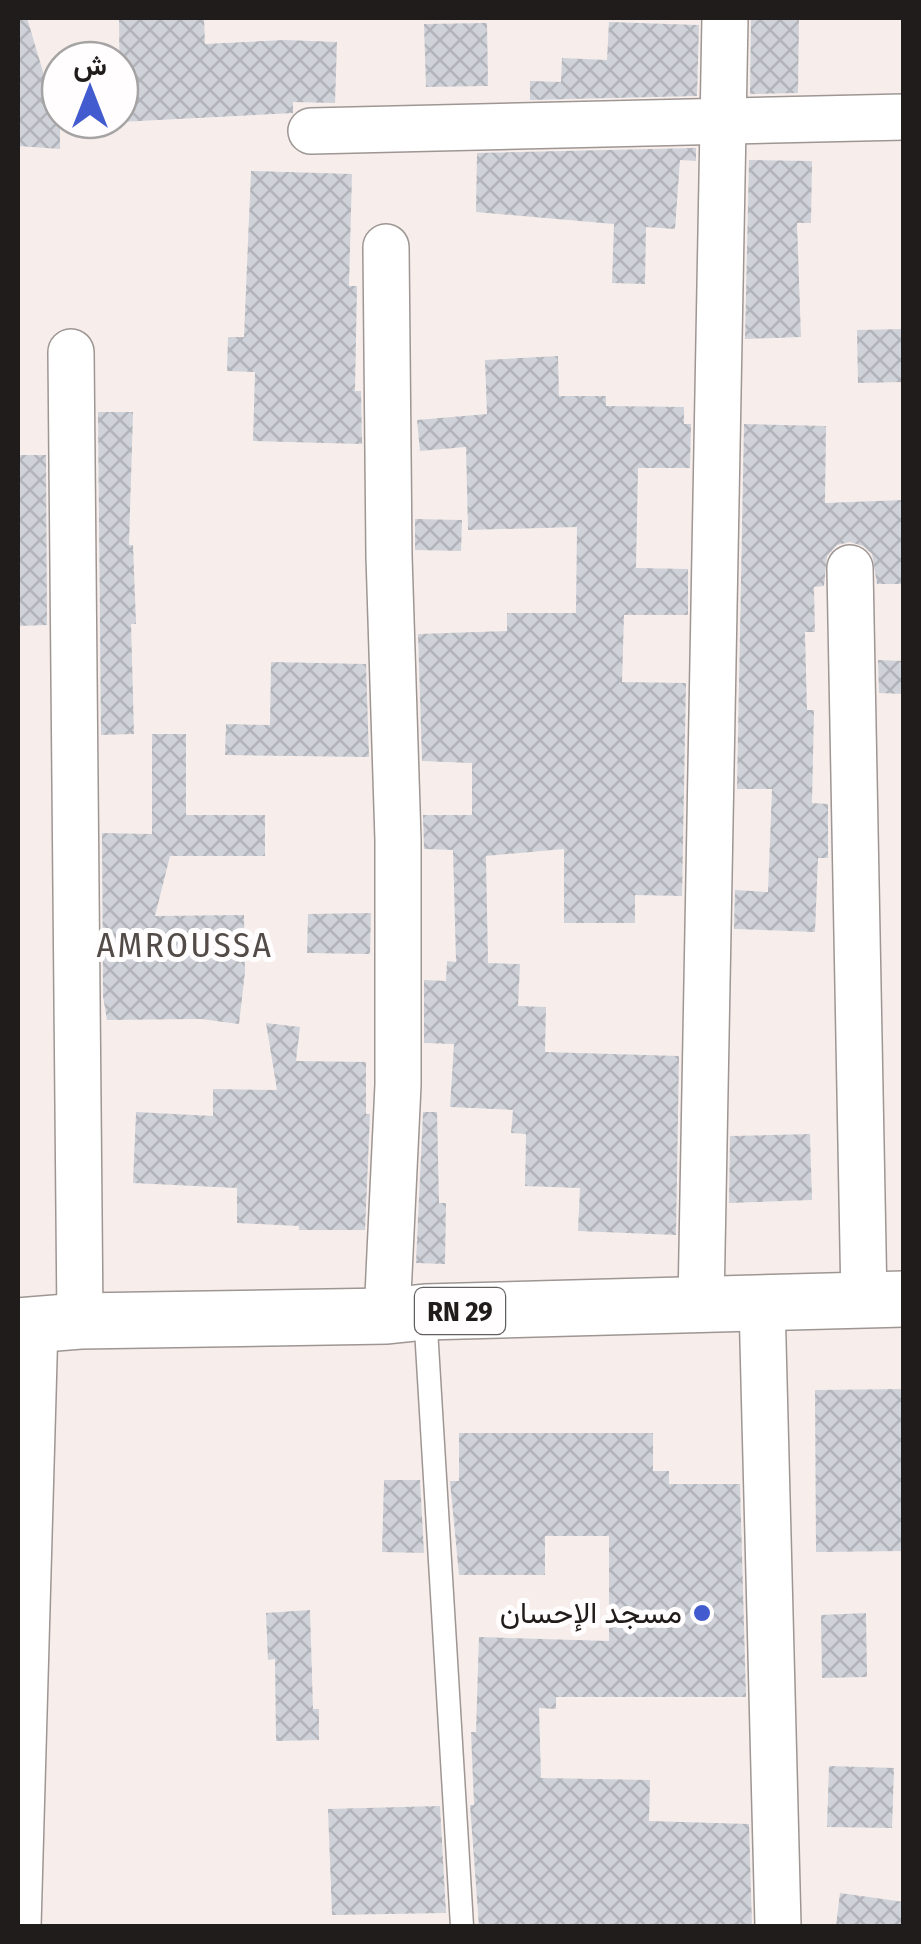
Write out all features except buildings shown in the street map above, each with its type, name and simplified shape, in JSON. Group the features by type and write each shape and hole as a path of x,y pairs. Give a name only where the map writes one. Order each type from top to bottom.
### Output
{"main road":[{"name":"RN 29","path":"44,1324 884,1300"}],"street":[{"path":"700,1304 725,18"},
{"path":"311,130 904,117"},
{"path":"386,247 388,556 398,840 398,1085 406,1314"},
{"path":"18,1926 44,1324 71,352"},
{"path":"850,568 884,1300"},
{"path":"762,1303 778,1926"}],"lane":[{"path":"406,1314 462,1926"}],"place":[{"name":"مسجد الإحسان","path":"702,1613"}],"district":[{"name":"AMROUSSA","path":"185,945"}]}
